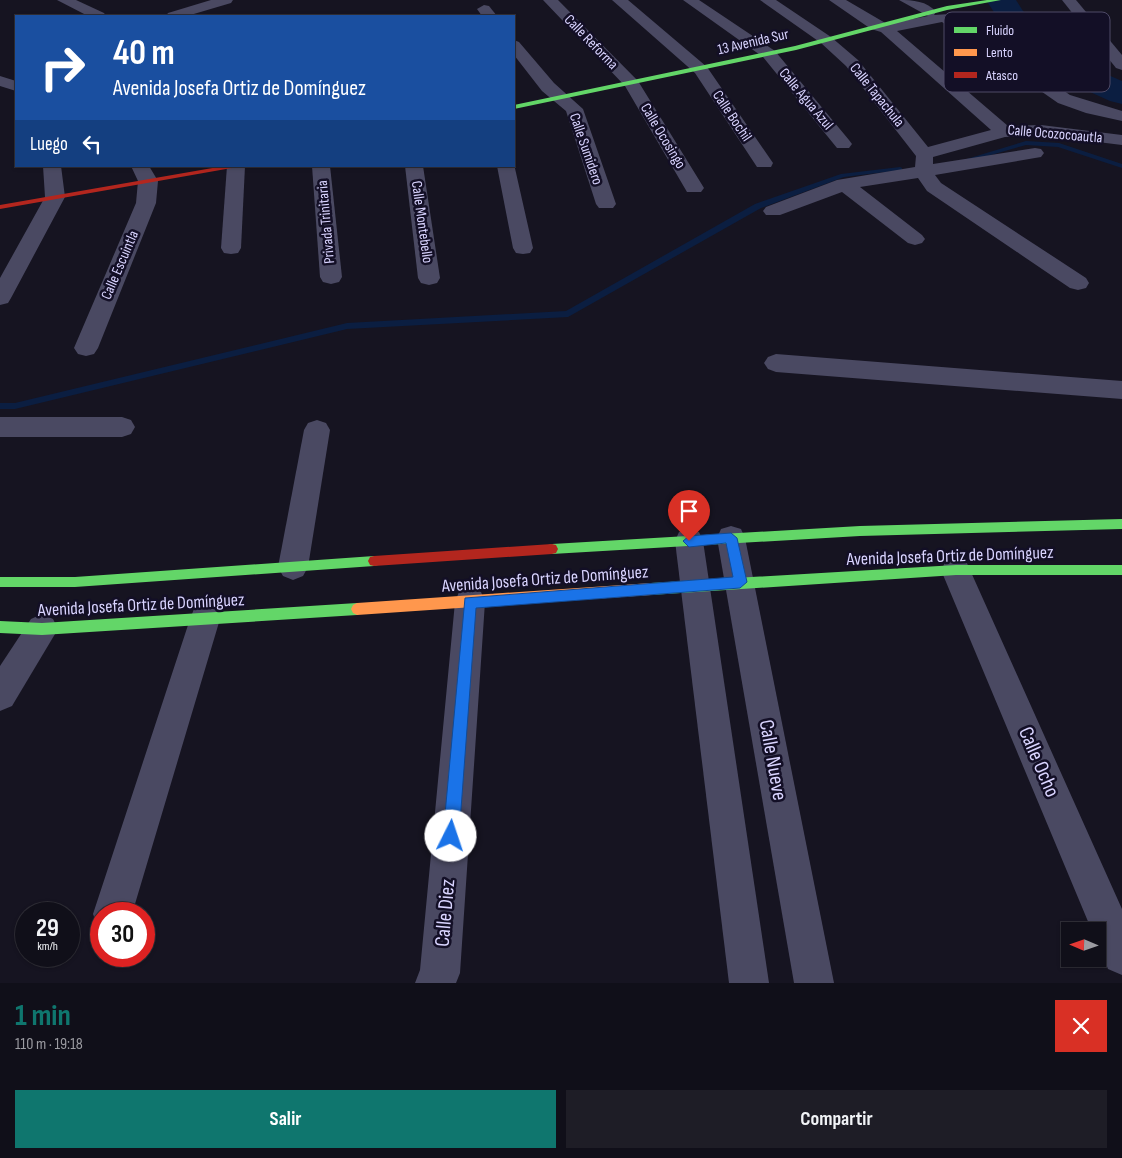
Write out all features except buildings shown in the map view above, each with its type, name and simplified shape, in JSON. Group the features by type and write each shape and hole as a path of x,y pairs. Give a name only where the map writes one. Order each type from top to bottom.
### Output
{"main road":[{"name":"13 Avenida Sur","path":"515,107 701,70 881,28 929,12 976,2 998,0"},
{"path":"0,207 54,197 144,174 225,167"},
{"name":"Avenida Josefa Ortiz de Domínguez","path":"0,582 75,582 731,538 970,526 1122,524"},
{"name":"Avenida Josefa Ortiz de Domínguez","path":"0,628 42,629 470,602 740,582 956,570 1122,570"}],"street":[{"path":"64,0 97,15"},
{"path":"176,15 226,0"},
{"name":"Calle Reforma","path":"550,0 632,84"},
{"name":"Calle Bochil","path":"620,0 701,70 764,163"},
{"name":"Calle Agua Azul","path":"690,0 769,54 843,144"},
{"name":"Calle Tapachula","path":"767,0 826,40 852,63 924,163 934,187 1078,283"},
{"name":"Calle Ocozocoautla","path":"836,0 881,28 944,81"},
{"path":"906,0 929,12"},
{"path":"1069,0 1079,12"},
{"path":"881,28 944,18"},
{"name":"Calle Sumidero","path":"515,46 548,87 574,109 606,204"},
{"path":"1110,47 1120,59"},
{"path":"0,81 15,86"},
{"name":"Calle Ocosingo","path":"632,84 694,188"},
{"name":"Calle Ocozocoautla","path":"957,92 1004,132 1041,130 1122,140"},
{"path":"1054,92 1064,99 1092,110 1122,116"},
{"path":"773,211 844,184 924,163 1004,132"},
{"path":"924,163 1035,153"},
{"path":"0,298 54,197 52,167"},
{"path":"231,248 237,167"},
{"name":"Privada Trinitaria","path":"321,167 331,277"},
{"name":"Calle Montebello","path":"414,167 430,278"},
{"path":"506,167 523,248"},
{"name":"Calle Escuintla","path":"86,348 146,203 144,174"},
{"path":"844,184 915,238"},
{"path":"776,362 1122,390"},
{"path":"0,427 122,428"},
{"path":"293,567 318,430"},
{"name":"Calle Nueve","path":"731,538 814,983"},
{"path":"689,541 749,983"},
{"name":"Calle Ocho","path":"956,570 1122,955"},
{"name":"Calle Diez","path":"435,983 440,973 470,602"},
{"path":"116,902 205,619"},
{"path":"0,695 42,629"}],"waterway":[{"path":"1001,0 1009,12"},
{"path":"1110,89 1122,94"},
{"path":"963,161 1026,143 1059,145 1122,166"},
{"path":"0,406 15,406 347,326 568,314 758,206 843,175 900,169"}],"traffic: fast":[{"path":"515,107 796,48 947,8 998,0"},
{"path":"552,549 860,531 1122,524"},
{"path":"0,582 75,582 374,561"},
{"path":"651,589 956,570 1122,570"},
{"path":"0,627 42,629 357,609"}],"traffic: slow":[{"path":"357,609 651,589"}],"traffic: jam":[{"path":"0,207 233,167"},
{"path":"374,561 552,549"}],"route":[{"path":"451,836 470,602 740,582 731,538 689,541"}]}
